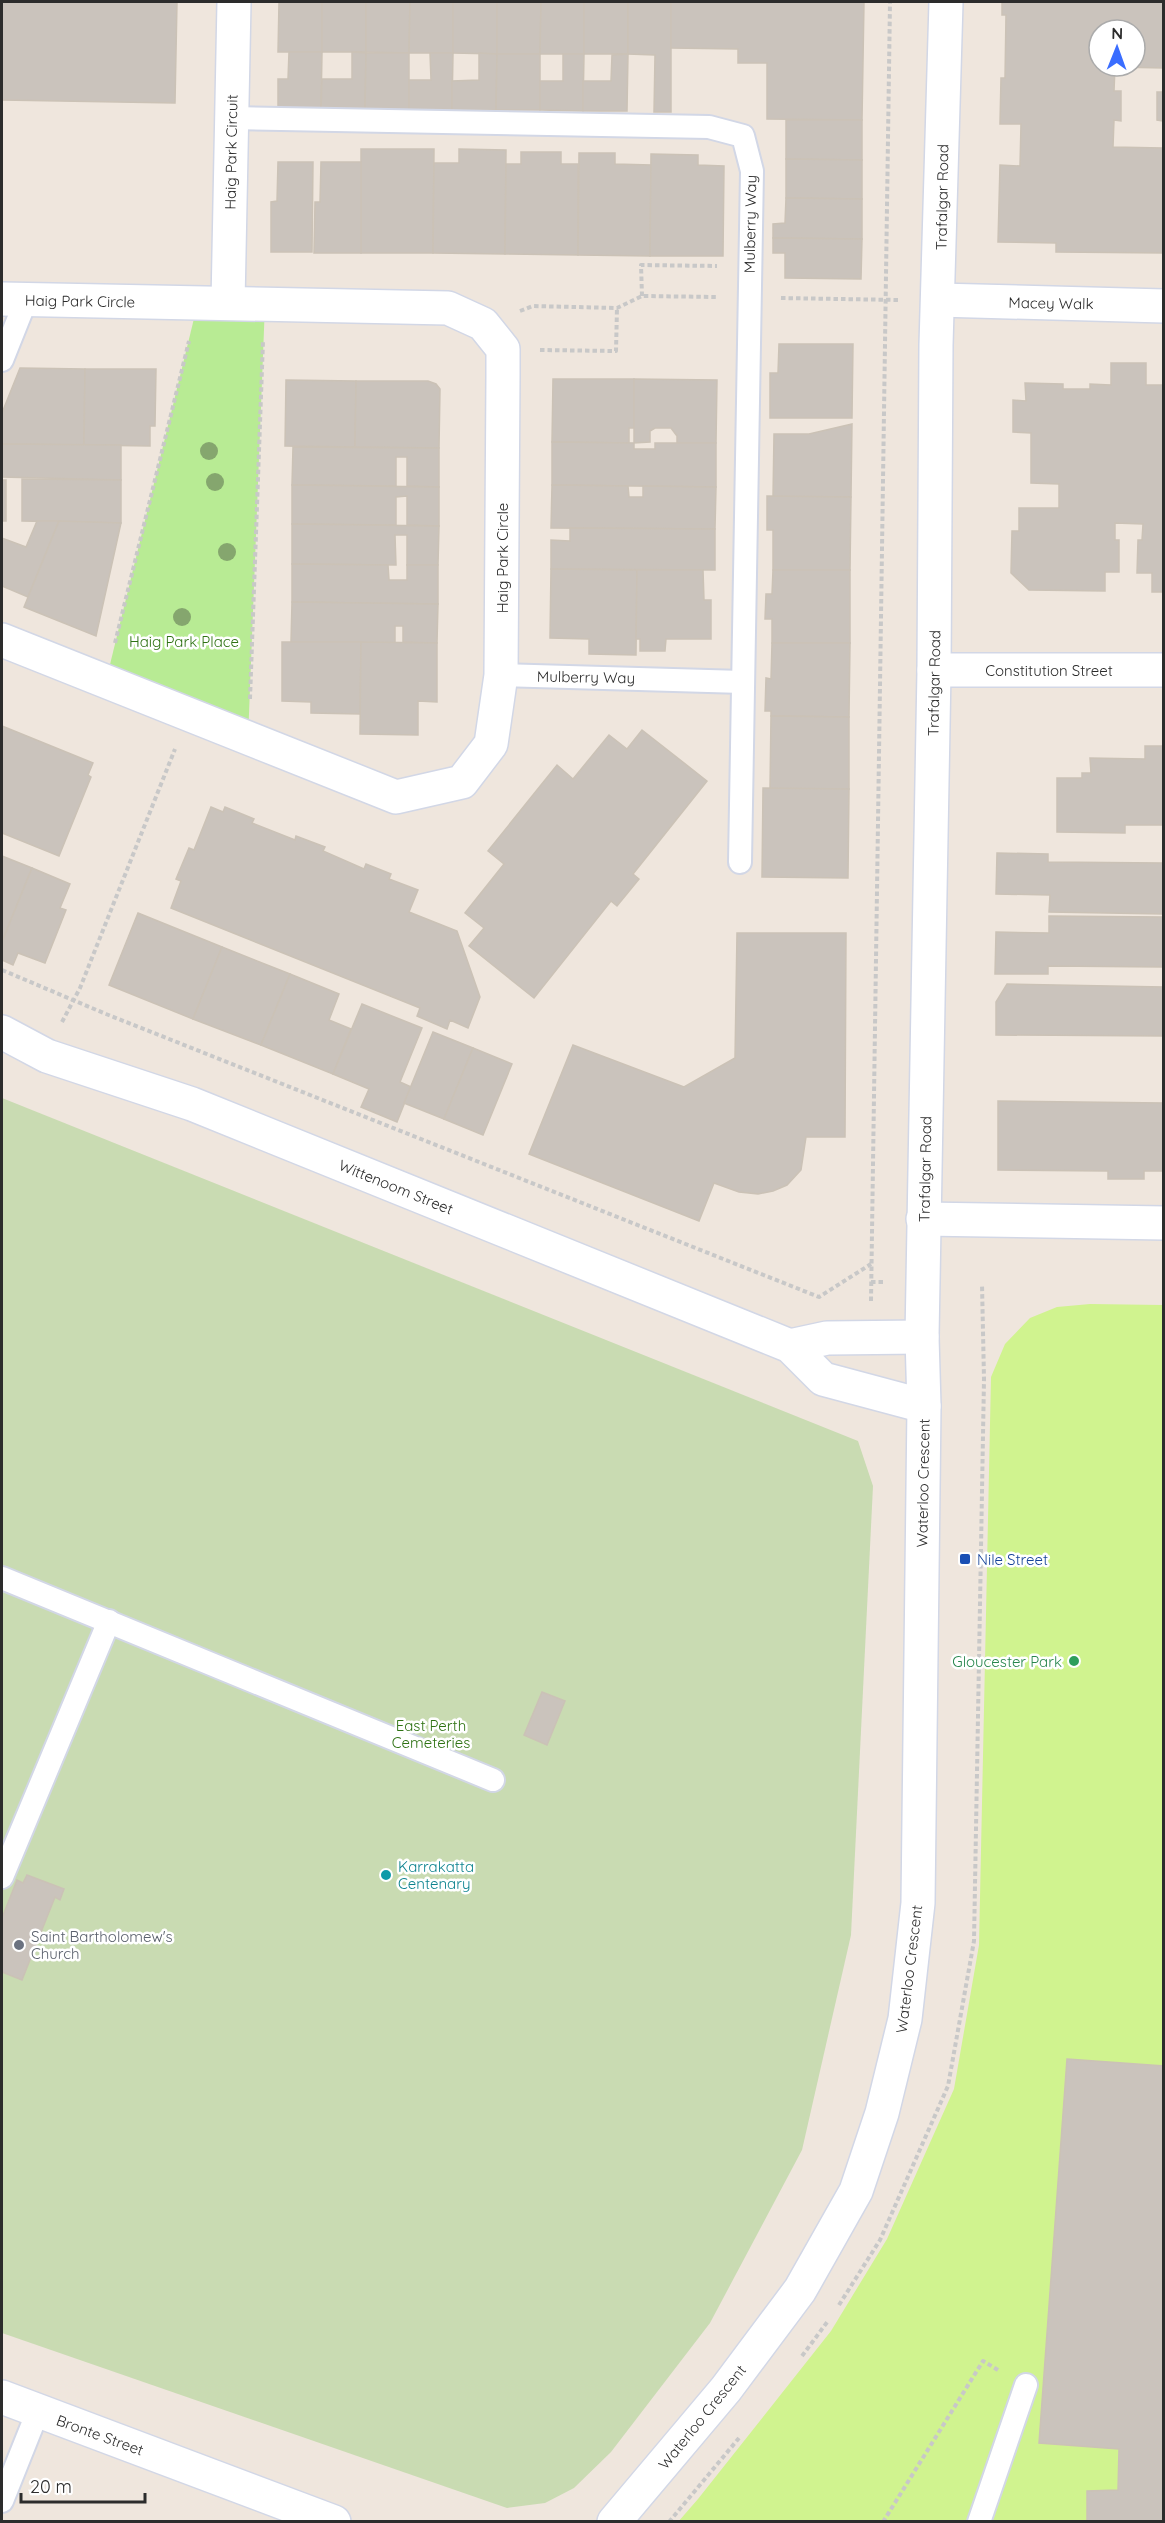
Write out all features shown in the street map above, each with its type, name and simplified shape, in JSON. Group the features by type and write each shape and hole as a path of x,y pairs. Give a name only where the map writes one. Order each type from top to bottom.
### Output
{"street":[{"name":"Haig Park Circuit","path":"228,303 234,2"},
{"name":"Trafalgar Road","path":"922,1351 938,300 946,2"},
{"name":"Haig Park Circle","path":"2,640 396,797 462,782 491,744 501,675 503,349 483,324 448,308 14,300"},
{"name":"Macey Walk","path":"938,300 1164,306"},
{"name":"Constitution Street","path":"934,670 1164,670"},
{"name":"Wittenoom Street","path":"2,1032 47,1056 192,1104 790,1346 823,1379 924,1406"},
{"path":"924,1219 1164,1223"},
{"path":"790,1346 827,1338 922,1351"},
{"name":"Waterloo Crescent","path":"614,2522 726,2389 800,2290 856,2191 882,2113 905,2019 918,1903 924,1406 922,1351"},
{"name":"Bronte Street","path":"2,2397 334,2522"}],"lane":[{"name":"Mulberry Way","path":"232,118 709,127 743,136 752,171 740,862"},
{"path":"2,360 14,300"},
{"name":"Mulberry Way","path":"501,675 743,681"},
{"path":"2,1578 493,1780"},
{"path":"2,1877 109,1622"},
{"path":"979,2522 1026,2385"},
{"path":"2,2501 38,2411"}],"path":[{"path":"871,1305 890,2"},
{"path":"642,296 641,265 750,267"},
{"path":"533,306 617,308 642,296 938,300"},
{"path":"503,349 616,351 617,308"},
{"path":"248,739 263,339"},
{"path":"106,681 188,347"},
{"path":"59,1027 74,1000 166,775"},
{"path":"2,970 395,1130 819,1298 871,1264"},
{"path":"871,1282 892,1282"},
{"path":"883,2522 983,2361"}],"green space":[{"name":"Haig Park Place","path":"198,302 265,304 248,739 106,681"},
{"name":"East Perth Cemeteries","path":"2,1098 858,1441 873,1486 851,1935 802,2150 710,2323 611,2452 574,2488 545,2503 507,2508 2,2333"},
{"name":"Gloucester Park","path":"1090,1304 1163,1305 1163,2521 678,2522 831,2331 887,2239 954,2089 979,1945 991,1377 1005,1344 1030,1318 1057,1307"}],"building":[{"path":"2,2 177,2 175,103 2,100"},
{"path":"279,2 322,2 322,52 278,52"},
{"path":"322,2 366,2 366,52 322,52"},
{"path":"366,2 410,2 409,53 366,52"},
{"path":"410,2 453,2 453,53 409,53"},
{"path":"453,2 497,2 497,54 453,53"},
{"path":"497,2 541,2 540,54 497,54"},
{"path":"541,2 584,2 584,54 540,54"},
{"path":"584,2 628,2 628,54 584,54"},
{"path":"628,2 671,2 671,112 654,112 655,55 628,54"},
{"path":"671,2 864,2 862,120 767,119 767,63 738,63 738,49 671,48"},
{"path":"1002,2 1164,2 1164,68 1147,68 1147,18 1087,18 1087,78 1115,78 1114,91 1121,91 1121,121 1114,120 1113,147 1163,148 1163,121 1157,120 1157,92 1163,92 1164,78 1164,253 1056,252 1056,243 998,242 1000,165 1020,166 1021,124 1000,124 1001,78 1005,78 1006,15 1002,15"},
{"path":"289,52 322,52 321,109 278,109 278,79 288,79"},
{"path":"352,52 366,53 365,109 321,109 322,79 352,79"},
{"path":"366,53 409,53 409,110 365,109"},
{"path":"430,53 453,53 452,110 409,110 409,80 431,80"},
{"path":"479,53 497,54 496,110 452,110 452,81 479,80"},
{"path":"497,54 540,54 540,110 496,110"},
{"path":"563,54 584,54 583,111 540,110 540,81 563,81"},
{"path":"628,54 627,111 583,111 583,81 611,81 612,55"},
{"path":"786,120 862,120 862,160 786,159"},
{"path":"361,149 434,149 433,253 361,253"},
{"path":"459,149 506,150 505,254 433,253 434,163 459,163"},
{"path":"521,152 561,152 561,164 578,164 578,255 505,254 506,164 521,164"},
{"path":"579,153 615,153 615,164 651,165 650,256 578,255"},
{"path":"651,154 698,155 698,165 724,166 723,256 650,256"},
{"path":"786,159 862,160 862,199 786,198"},
{"path":"278,162 313,162 312,252 271,252 271,202 277,201"},
{"path":"321,162 361,162 361,253 314,253 315,202 320,202"},
{"path":"786,198 862,199 862,239 773,238 773,224 785,223"},
{"path":"773,238 862,239 861,279 785,278 785,253 773,253"},
{"path":"779,344 853,344 852,418 770,418 770,373 778,373"},
{"path":"1111,363 1146,363 1146,385 1164,385 1164,592 1152,592 1152,573 1137,573 1138,540 1142,540 1143,524 1115,523 1115,540 1119,540 1119,572 1105,572 1105,591 1029,590 1011,573 1012,531 1019,531 1019,508 1059,508 1059,484 1031,483 1031,433 1013,432 1013,400 1026,401 1025,383 1063,384 1063,389 1090,389 1090,384 1111,385"},
{"path":"20,368 85,369 84,445 2,444 2,413"},
{"path":"85,369 156,369 155,426 150,426 150,446 84,445"},
{"path":"553,379 634,379 634,428 629,428 629,443 552,442"},
{"path":"634,379 717,380 716,443 677,443 677,436 671,428 655,428 650,431 650,442 634,443"},
{"path":"286,380 356,381 355,447 285,446"},
{"path":"356,381 428,381 436,384 440,389 439,448 355,447"},
{"path":"852,424 851,497 773,497 774,434 809,434"},
{"path":"552,442 634,443 634,449 655,449 655,443 716,443 716,487 552,485"},
{"path":"2,444 121,445 121,480 2,477"},
{"path":"293,447 439,448 439,487 407,486 407,457 396,457 396,486 292,485"},
{"path":"22,479 121,480 121,523 22,521"},
{"path":"2,480 6,480 6,521 2,521"},
{"path":"292,485 439,487 439,526 407,525 407,496 396,497 396,525 292,524"},
{"path":"552,485 628,486 629,497 643,497 643,486 716,487 715,529 551,528"},
{"path":"767,496 851,497 850,570 773,570 773,530 767,530"},
{"path":"37,521 59,521 28,597 2,586 2,538 26,547"},
{"path":"59,521 121,523 96,636 24,607"},
{"path":"292,524 439,526 438,565 407,565 407,535 395,535 396,565 292,564"},
{"path":"570,528 715,529 715,570 551,569 551,540 570,541"},
{"path":"292,564 388,565 389,580 407,580 407,565 438,565 438,604 292,602"},
{"path":"551,569 637,570 636,655 589,654 589,639 550,638"},
{"path":"637,570 703,570 704,600 711,600 711,639 666,639 665,651 640,651 640,639 636,639"},
{"path":"773,570 850,570 850,643 772,643 772,619 765,619 766,594 772,594"},
{"path":"292,602 438,604 437,643 403,642 403,626 395,626 395,643 291,642"},
{"path":"282,642 361,642 360,714 311,713 311,702 282,701"},
{"path":"361,642 437,643 437,702 418,701 418,735 360,734"},
{"path":"772,643 850,643 849,717 771,716 771,711 765,711 766,678 771,679"},
{"path":"771,716 849,717 849,789 770,789"},
{"path":"2,726 93,763 88,775 91,777 59,856 2,833"},
{"path":"642,730 707,781 633,874 639,879 617,906 611,901 534,998 469,946 484,928 465,913 504,864 488,851 557,765 573,779 609,735 627,749"},
{"path":"1145,746 1164,746 1164,825 1125,825 1125,833 1057,832 1057,778 1082,778 1082,773 1091,773 1090,758 1145,759"},
{"path":"763,788 849,789 848,878 762,877"},
{"path":"211,807 223,812 225,807 254,819 252,823 295,840 296,836 325,847 323,851 364,869 366,864 391,874 389,879 418,890 409,912 457,931 480,997 468,1028 450,1020 447,1029 417,1016 420,1008 171,908 181,881 176,879 189,848 194,850"},
{"path":"997,853 1048,854 1048,862 1163,863 1163,914 1049,912 1050,895 996,894"},
{"path":"2,856 32,868 2,942"},
{"path":"32,868 70,884 60,908 66,910 45,963 18,953 13,965 2,960 2,942"},
{"path":"138,913 222,947 193,1019 109,985"},
{"path":"1049,916 1163,917 1163,967 1048,966 1048,974 995,974 996,932 1049,933"},
{"path":"737,933 846,933 845,1137 806,1137 801,1170 787,1185 773,1191 758,1194 739,1192 714,1183 699,1221 529,1154 573,1045 684,1087 735,1058"},
{"path":"222,947 290,974 261,1045 193,1019"},
{"path":"290,974 339,994 329,1020 351,1029 333,1074 261,1045"},
{"path":"1007,984 1164,987 1164,1036 996,1035 996,1002"},
{"path":"362,1004 422,1028 400,1082 411,1087 397,1122 361,1107 369,1089 333,1074"},
{"path":"433,1032 473,1048 444,1119 404,1103"},
{"path":"473,1048 512,1064 483,1135 444,1119"},
{"path":"998,1101 1164,1103 1164,1171 1144,1171 1144,1179 1108,1179 1108,1171 998,1170"},
{"path":"542,1692 565,1701 547,1745 524,1735"},
{"name":"Saint Bartholomew's Church","path":"27,1875 64,1889 60,1900 55,1897 22,1980 2,1972 2,1918 17,1880 23,1883"},
{"path":"1067,2059 1164,2066 1164,2522 1087,2522 1087,2491 1118,2490 1119,2449 1039,2443"}],"place":[{"name":"Nile Street","path":"965,1559"},
{"name":"Gloucester Park","path":"1074,1661"},
{"name":"Karrakatta Centenary","path":"386,1875"},
{"name":"Saint Bartholomew's Church","path":"19,1945"}]}
